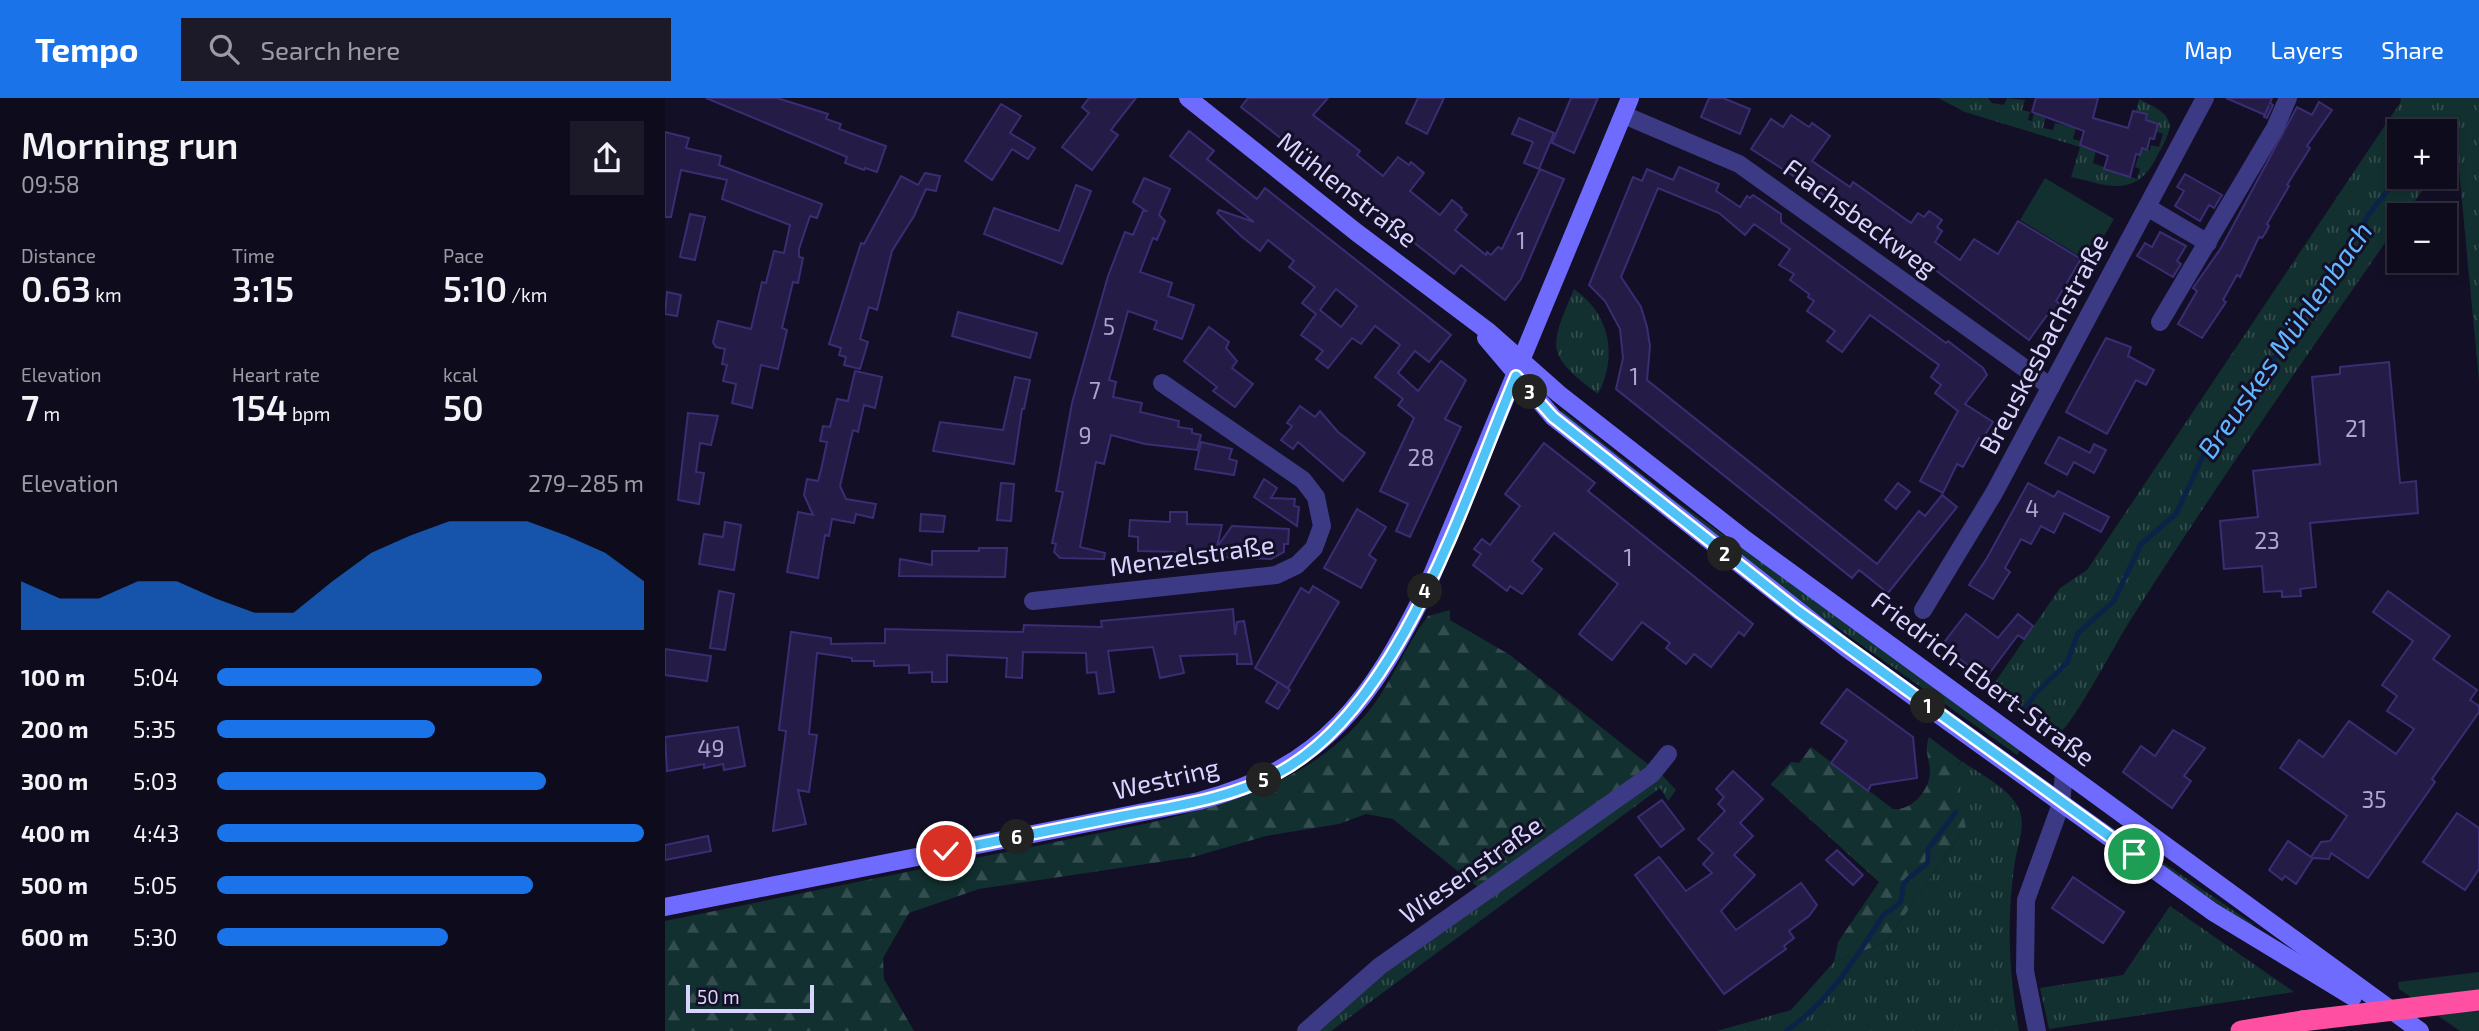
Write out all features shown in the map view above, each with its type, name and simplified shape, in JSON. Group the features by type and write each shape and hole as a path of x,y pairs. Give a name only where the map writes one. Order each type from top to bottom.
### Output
{"highway":[{"path":"2241,1031 2479,1000"}],"main road":[{"name":"Mühlenstraße","path":"1188,98 1356,232 1522,359"},
{"name":"Westring","path":"665,907 1199,802 1278,773 1346,718 1370,688 1402,638 1516,376 1627,106"},
{"name":"Mühlenstraße","path":"1474,321 1516,376"},
{"name":"Friedrich-Ebert-Straße","path":"1522,359 1559,394 1746,540 2420,1031"},
{"name":"Friedrich-Ebert-Straße","path":"1516,376 1553,417 1772,591 2061,804 2213,912 2351,996 2400,1031"}],"street":[{"path":"2160,322 2275,128 2288,98"},
{"name":"Breuskesbachstraße","path":"1923,610 1994,493 2147,207 2200,100"},
{"name":"Flachsbeckweg","path":"1627,106 1739,164 2051,387"},
{"path":"2147,207 2208,243"},
{"name":"Menzelstraße","path":"1033,601 1276,575 1297,565 1314,548 1322,518 1312,489 1162,383"},
{"name":"Wiesenstraße","path":"1306,1031 1380,967 1652,775 1668,754"},
{"path":"2037,1031 2025,971 2026,900 2061,804 2064,773"}],"green space":[{"path":"1938,98 1988,98 1992,103 2004,105 2007,98 2025,100 2022,110 2030,112 2028,120 2032,121 2034,113 2046,116 2043,128 2053,130 2055,123 2076,128 2073,139 2081,141 2080,146 2096,150 2093,163 2137,179 2140,169 2135,167 2141,149 2150,150 2151,145 2159,147 2163,134 2156,131 2158,123 2147,120 2148,114 2136,111 2139,99 2163,113 2170,127 2163,145 2146,173 2137,181 2128,185 2107,185 2071,177 2080,147 1965,112"},
{"path":"2401,98 2479,98 2479,381 2457,160 2457,119 2389,119"},
{"path":"2387,122 2387,189 2423,189 2414,203 2387,203 2387,240 2194,523 2128,624 2084,700 2066,726 2061,731 2054,731 2036,723 1991,688 2060,588 2087,570"},
{"path":"2045,178 2114,219 2089,262 2020,220"},
{"path":"1574,289 1596,311 1607,337 1608,365 1598,394 1568,369 1557,349 1560,325"},
{"path":"1562,410 1673,499 2022,748 2017,755 1778,586 1559,414"},
{"path":"1450,610 1450,620 1510,655 1654,769 1480,889 1393,819 1366,814 1339,824 1266,836 1193,857 979,889 909,913 883,958 884,979 914,1031 665,1031 665,921 1149,823 1242,796 1299,770 1325,753 1349,732 1380,696 1428,616"},
{"path":"1929,737 1961,761 1952,773 1966,827 1886,942 1834,962 1838,942 1879,882 1771,784 1791,762 1799,763 1811,747 1893,809 1907,807 1919,798 1927,785 1930,771 1927,750"},
{"path":"1962,761 2009,794 2021,815 2022,828 2012,883 2010,925 2011,967 2019,1031 1717,1031 1791,1010 1834,962 1886,942 1966,827 1951,773"},
{"path":"1661,774 1676,790 1668,801 1660,788 1331,1031 1313,1031 1406,954"},
{"path":"2104,822 2253,924 2253,928 2103,825"},
{"path":"2170,906 2294,992 2049,1029 2040,988 2123,975"},
{"path":"2479,972 2479,1031 2460,1031 2399,989 2398,982"}],"building":[{"path":"706,98 777,98 828,114 826,119 841,124 839,129 886,146 877,172 845,163 847,157"},
{"path":"1089,98 1136,98 1111,130 1118,135 1092,170 1062,147 1089,113 1082,107"},
{"path":"1248,98 1328,98 1313,115 1360,151 1357,155 1383,176 1398,157 1409,165 1411,162 1424,173 1410,191 1440,215 1452,200 1462,208 1467,215 1455,230 1486,255 1487,252 1491,255 1498,247 1502,249 1540,169 1564,179 1521,279 1505,300 1461,265 1454,274 1241,107"},
{"path":"1418,98 1444,98 1427,134 1406,123"},
{"path":"1571,98 1598,98 1574,153 1552,143"},
{"path":"1709,98 1723,98 1750,109 1740,134 1701,117"},
{"path":"2036,98 2098,98 2093,118 2128,128 2133,111 2147,114 2146,120 2158,124 2154,139 2150,138 2147,150 2142,148 2140,155 2136,154 2130,177 2104,169 2108,156 2080,145 2084,131 2032,112"},
{"path":"2226,98 2272,98 2270,103 2273,105 2267,118"},
{"path":"2319,102 2332,110 2307,146 2310,148 2287,185 2289,186 2267,224 2269,226 2266,232 2262,238 2259,237 2240,277 2237,275 2223,300 2226,302 2202,338 2178,324 2197,291 2193,288 2221,248 2297,107 2312,115"},
{"path":"1001,104 1021,116 1010,133 1035,148 1028,159 1012,149 992,180 965,161"},
{"path":"1791,115 1809,127 1812,123 1830,136 1812,161 1850,187 1853,182 1911,223 1918,213 1924,217 1929,211 1942,220 1937,227 1942,231 1935,242 1960,260 1974,239 1998,254 2018,221 2081,259 2056,301 2064,307 2057,319 2048,314 2029,340 1839,198 1836,203 1751,149 1771,119 1783,127"},
{"path":"1519,118 1554,133 1539,169 1524,163 1533,142 1512,134"},
{"path":"1189,131 1214,151 1207,159 1257,199 1265,188 1451,335 1429,362 1415,351 1398,373 1418,391 1441,361 1466,380 1445,419 1461,427 1410,537 1396,531 1408,504 1380,491 1414,418 1398,405 1403,399 1375,377 1400,345 1375,326 1361,344 1352,338 1328,368 1316,359 1323,351 1301,335 1316,314 1302,303 1315,287 1289,267 1294,261 1268,240 1260,251 1241,236 1217,213 1219,210 1254,222 1170,156","holes":["1336,289 1357,306 1341,327 1320,310"]},
{"path":"665,132 689,138 686,148 721,156 719,165 822,204 817,218 810,216 799,249 799,257 803,258 798,283 793,282 782,328 787,330 778,369 761,365 752,408 732,403 736,384 723,381 727,365 722,364 725,349 716,347 713,342 718,321 751,329 762,282 766,283 774,251 784,253 790,225 722,199 727,180 681,170 671,217 665,217"},
{"path":"1679,167 1719,184 1716,191 1740,207 1747,196 1750,198 1753,195 1781,214 1781,222 1946,343 1948,341 1983,368 1987,375 1965,404 1993,422 1982,440 1979,438 1963,467 1957,464 1943,493 1920,481 1958,411 1935,393 1941,385 1931,377 1939,365 1870,315 1842,352 1827,341 1835,331 1807,311 1814,301 1808,297 1809,294 1790,280 1794,274 1779,265 1790,249 1754,224 1745,235 1719,213 1658,188 1621,277 1641,307 1647,327 1650,346 1647,380 1877,564 1919,511 1925,516 1942,495 1957,507 1888,593 1859,570 1852,578 1616,389 1623,358 1620,329 1605,301 1589,285 1633,177 1642,181 1647,169 1673,180"},
{"path":"925,173 940,176 936,191 926,189 914,216 892,251 877,310 869,307 860,339 868,342 860,369 844,365 846,357 839,355 841,348 829,344 861,243 864,244 901,176 918,185"},
{"path":"2185,174 2222,195 2214,208 2209,205 2200,221 2175,206 2184,191 2177,187"},
{"path":"1144,178 1170,189 1159,215 1165,221 1157,240 1153,238 1140,272 1172,283 1168,296 1194,305 1182,339 1154,329 1157,321 1128,311 1109,380 1116,382 1113,397 1142,403 1140,412 1179,421 1178,427 1192,429 1192,433 1201,435 1197,450 1145,444 1111,435 1104,464 1096,462 1080,547 1105,553 1104,559 1060,558 1054,552 1056,544 1052,543 1063,492 1056,491 1072,403 1108,276 1125,232 1133,235 1143,211 1146,211 1133,202"},
{"path":"1076,185 1091,191 1062,264 984,234 994,208 1059,231"},
{"path":"690,214 705,217 695,260 680,257"},
{"path":"2160,232 2186,246 2177,261 2181,264 2173,277 2137,256 2145,243 2152,247"},
{"path":"667,292 681,295 677,316 665,314"},
{"path":"958,312 1037,333 1030,358 952,336"},
{"path":"1209,327 1229,342 1226,348 1237,361 1232,368 1253,384 1235,407 1213,391 1217,387 1184,361"},
{"path":"2106,338 2131,347 2128,356 2154,370 2146,385 2136,380 2107,434 2066,412"},
{"path":"2389,362 2400,483 2416,481 2418,513 2310,523 2316,587 2300,589 2301,596 2282,597 2282,591 2264,592 2262,566 2224,569 2220,521 2258,517 2253,471 2320,464 2312,377 2340,374 2340,367"},
{"path":"855,371 882,377 875,408 864,405 858,432 853,430 840,486 846,499 876,504 873,518 856,514 854,523 832,519 829,536 825,535 818,578 787,572 798,512 813,515 804,495 807,479 818,481 827,442 820,441 823,426 830,427 837,399 848,401"},
{"path":"1015,377 1030,380 1022,409 1014,464 933,451 940,422 1003,430"},
{"path":"1300,406 1315,417 1320,411 1338,432 1365,453 1343,481 1298,442 1293,449 1281,440 1292,426 1287,423"},
{"path":"688,413 718,416 711,445 700,443 696,472 704,473 699,504 678,500"},
{"path":"2059,437 2090,453 2094,444 2106,450 2094,473 2074,462 2067,475 2045,463"},
{"path":"1201,442 1232,449 1229,459 1237,461 1234,475 1195,469"},
{"path":"1544,443 1595,483 1588,491 1753,624 1744,636 1739,632 1711,667 1694,654 1686,664 1666,648 1670,643 1642,622 1612,660 1579,634 1618,584 1554,533 1532,561 1542,569 1522,594 1510,586 1507,591 1473,565 1481,554 1474,549 1482,539 1490,545 1520,506 1505,494"},
{"path":"1264,479 1277,488 1271,498 1295,499 1294,506 1299,507 1297,526 1254,497"},
{"path":"1001,483 1014,484 1011,521 997,520"},
{"path":"1898,483 1910,492 1896,509 1885,500"},
{"path":"2028,483 2054,497 2058,491 2109,517 2101,532 2064,513 2054,533 2041,526 2031,544 2021,539 2005,568 2010,572 1993,599 1969,585"},
{"path":"1357,509 1386,527 1369,555 1376,560 1361,588 1324,568"},
{"path":"1170,512 1187,512 1187,524 1222,525 1217,547 1232,526 1289,529 1288,544 1284,544 1284,552 1271,559 1219,557 1219,553 1138,551 1138,537 1129,536 1130,520 1170,522"},
{"path":"921,514 945,516 943,532 920,531"},
{"path":"725,522 741,525 734,570 699,564 704,534 723,537"},
{"path":"979,548 1007,548 1005,577 899,576 900,559 932,565 932,551 979,551"},
{"path":"1313,586 1339,602 1288,688 1255,668 1301,588 1309,593"},
{"path":"719,591 734,594 725,650 710,648"},
{"path":"2388,591 2450,636 2433,659 2477,690 2470,700 2479,706 2479,712 2432,779 2435,782 2368,878 2331,853 2329,859 2313,858 2296,884 2285,876 2282,880 2269,870 2288,841 2311,857 2321,842 2330,841 2347,816 2280,768 2299,740 2323,757 2349,721 2396,754 2414,729 2387,711 2397,696 2382,685 2413,641 2373,612"},
{"path":"1233,609 1235,635 1237,622 1244,621 1252,664 1237,664 1237,654 1180,656 1184,673 1160,678 1153,647 1108,651 1114,692 1099,694 1096,672 1087,673 1086,653 1023,652 1022,678 1006,677 1007,658 947,655 947,682 932,682 932,672 909,673 909,665 874,666 874,661 852,661 852,658 817,653 809,734 817,735 809,792 798,790 806,824 773,831 786,731 779,730 791,632 831,638 831,644 885,643 885,629 1023,632 1024,625 1102,627 1101,621"},
{"path":"1966,614 1998,638 2018,614 2033,626 2024,639 2018,635 1985,679 1942,645"},
{"path":"665,649 711,656 707,681 665,675"},
{"path":"1278,682 1290,690 1278,709 1266,702"},
{"path":"1847,689 1913,737 1917,778 1871,785 1868,791 1831,763 1847,741 1821,723"},
{"path":"738,727 745,766 724,770 723,764 704,768 704,764 667,771 665,737"},
{"path":"2173,730 2205,748 2184,776 2191,781 2172,808 2123,772 2141,746 2155,756"},
{"path":"1733,771 1763,799 1740,823 1753,836 1734,855 1755,875 1721,911 1736,930 1801,883 1817,905 1809,916 1789,931 1794,938 1784,946 1786,949 1724,994 1635,875 1659,857 1686,891 1712,873 1703,864 1713,853 1698,839 1725,811 1718,804 1724,797 1716,789"},
{"path":"1662,800 1684,829 1661,847 1638,817"},
{"path":"2457,813 2479,828 2479,869 2465,890 2423,862"},
{"path":"708,836 711,851 665,860 665,845"},
{"path":"1837,850 1863,875 1853,885 1826,860"},
{"path":"2073,877 2124,912 2103,943 2052,908"}],"waterway":[{"name":"Breuskes Mühlenbach","path":"2024,710 2036,693 2067,663 2078,633 2114,601 2141,544 2176,514 2207,447 2232,428 2247,390 2261,380 2308,302 2331,284 2338,257 2365,225 2366,218 2389,189"},
{"name":"Breuskes Mühlenbach","path":"1786,1031 1828,993 1882,917 1900,903 1904,884 1928,862 1928,849 1956,812"}],"route":[{"path":"946,851 1199,802 1250,786 1278,773 1299,759 1346,718 1370,688 1402,638 1427,587 1516,376 1553,417 1798,611 2061,804 2134,854"}]}
